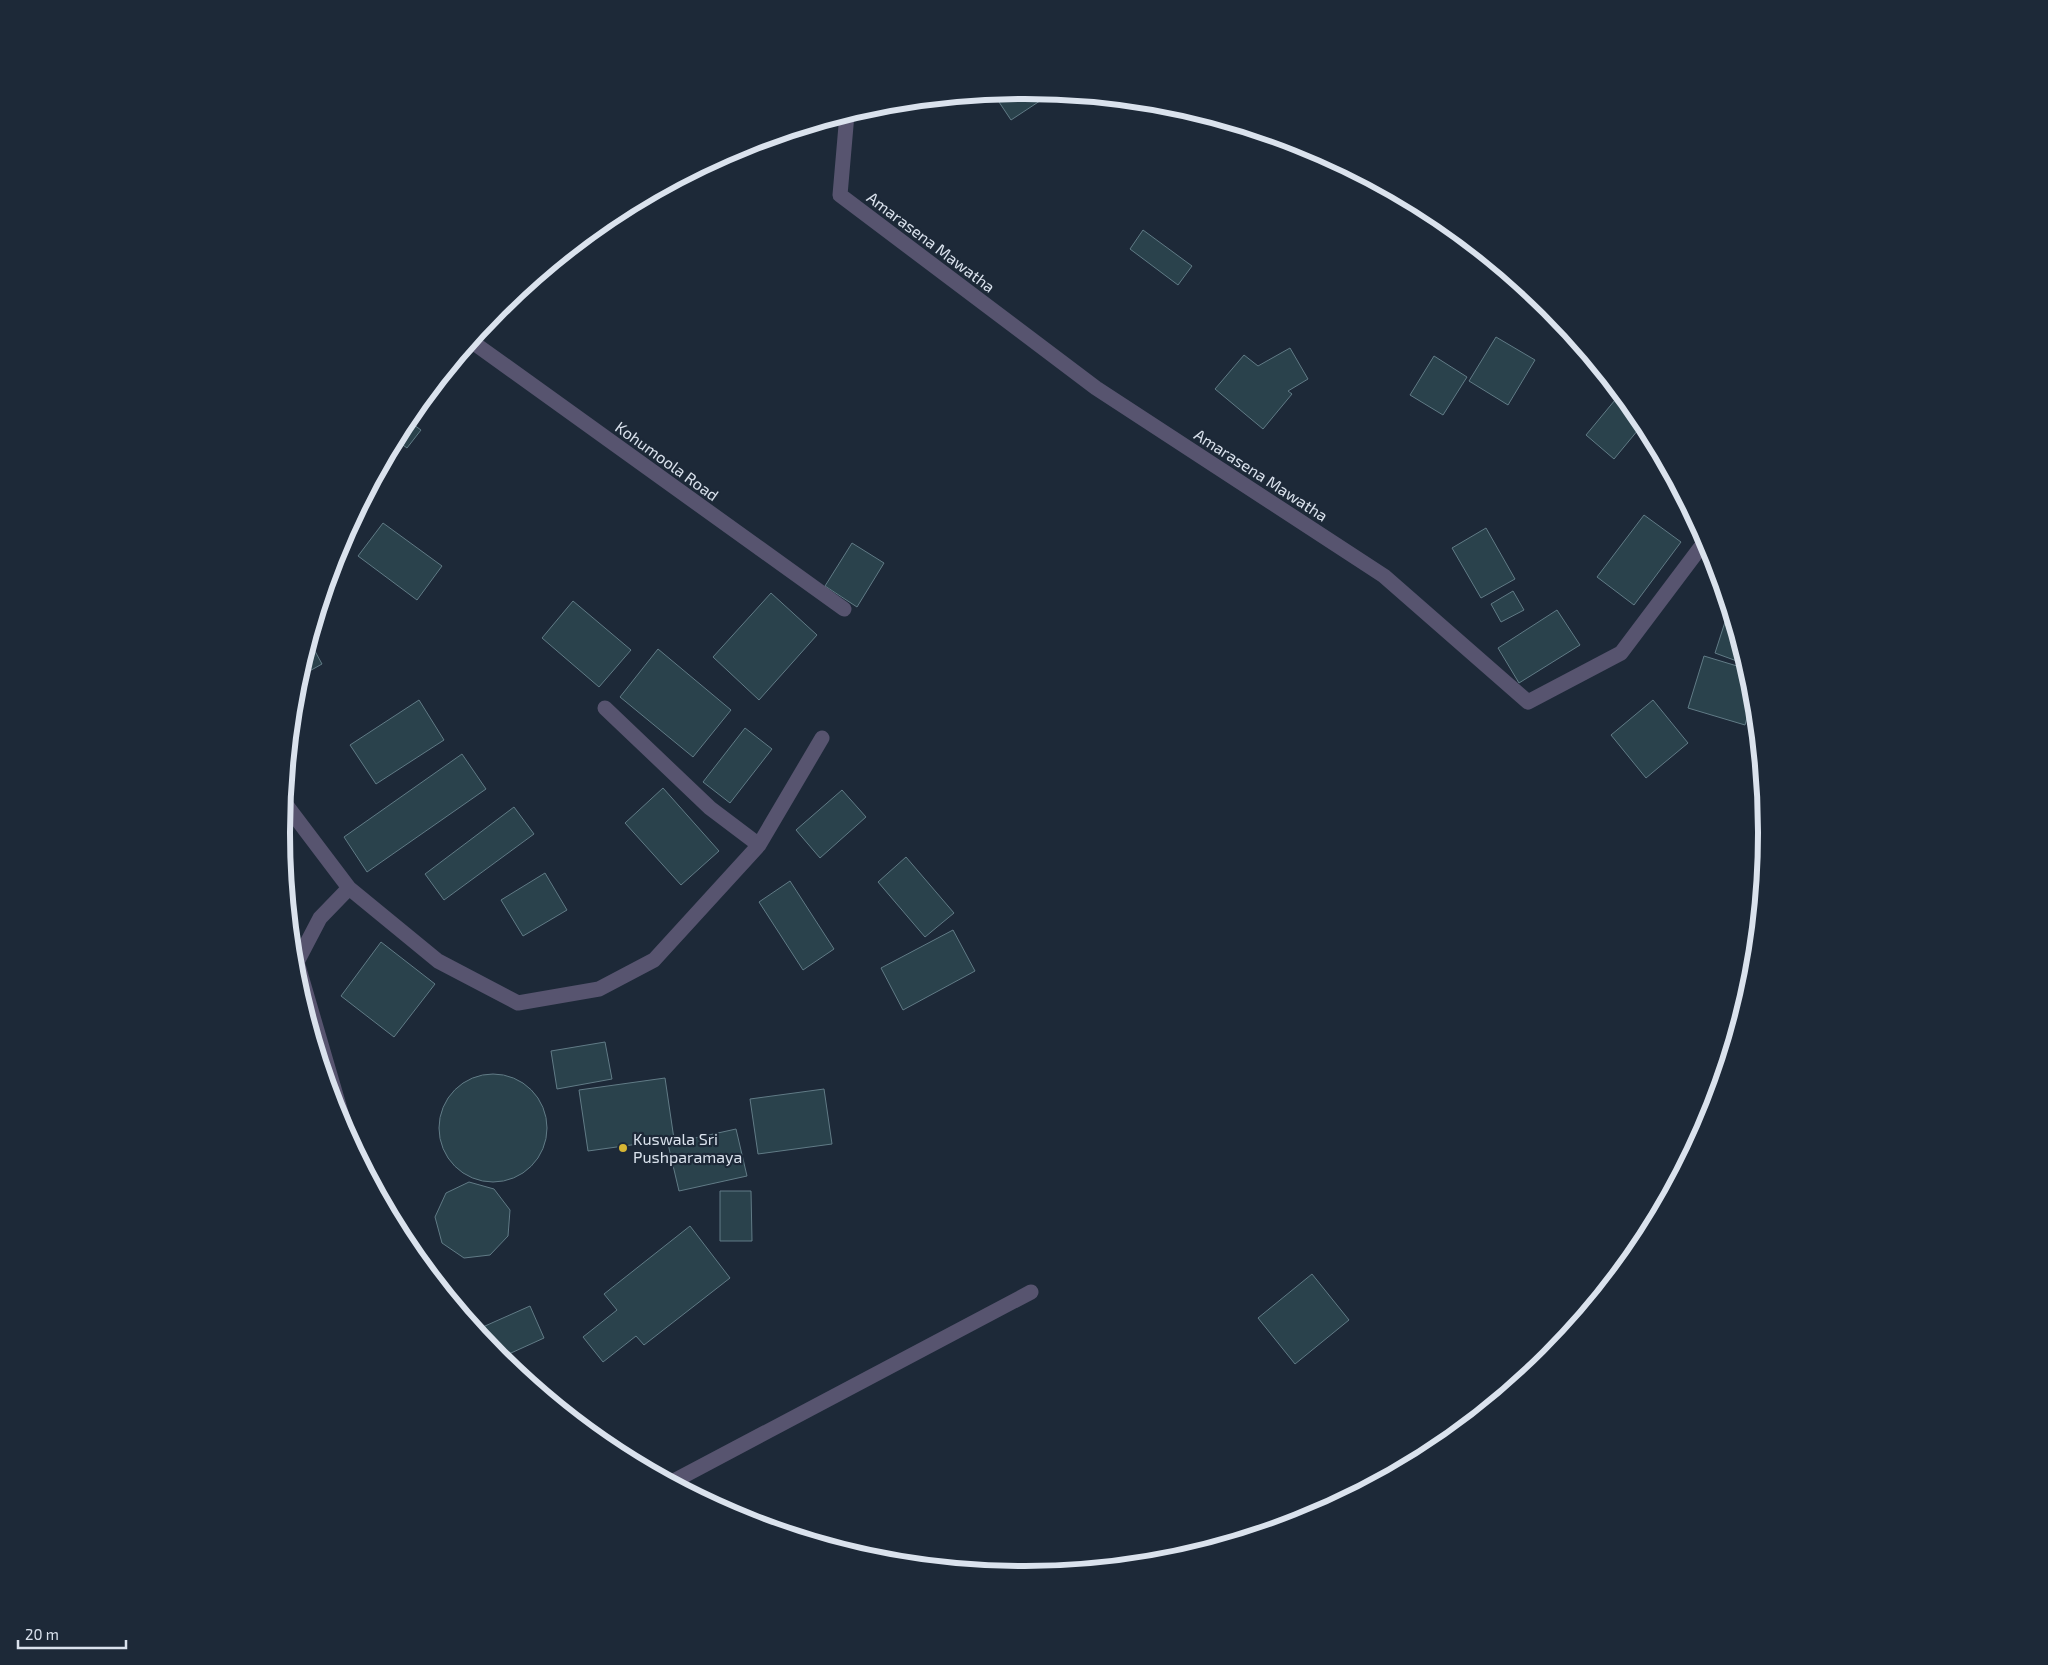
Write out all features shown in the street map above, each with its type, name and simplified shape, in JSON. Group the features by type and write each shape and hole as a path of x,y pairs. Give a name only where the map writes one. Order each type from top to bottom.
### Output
{"street":[{"name":"Amarasena Mawatha","path":"846,121 840,195 1096,388 1384,576 1528,702 1621,653 1700,548"},
{"name":"Kohumoola Road","path":"476,345 844,609"},
{"path":"605,708 710,808 759,846"},
{"path":"291,811 348,888 438,961 518,1003 599,989 654,960 759,846 822,738"},
{"path":"301,955 320,918 348,888"},
{"path":"677,1479 1031,1292"}],"building":[{"path":"1042,99 1011,120 997,100"},
{"path":"1143,230 1192,266 1178,285 1130,249"},
{"path":"1496,337 1535,360 1508,405 1469,381"},
{"path":"1290,348 1308,379 1288,391 1292,394 1263,429 1215,389 1244,355 1258,366"},
{"path":"1434,356 1467,377 1443,415 1410,395"},
{"path":"1616,399 1637,431 1614,459 1586,435"},
{"path":"414,425 421,430 407,448 402,444"},
{"path":"1644,515 1681,542 1634,605 1597,577"},
{"path":"383,523 442,566 417,600 358,556"},
{"path":"1486,528 1515,579 1481,598 1452,548"},
{"path":"852,543 884,563 857,607 825,586"},
{"path":"1513,591 1524,610 1501,622 1491,604"},
{"path":"771,593 817,635 759,700 713,657"},
{"path":"573,601 631,650 599,687 542,638"},
{"path":"1557,610 1580,645 1519,683 1498,648"},
{"path":"1725,622 1727,622 1737,661 1715,653"},
{"path":"314,649 322,664 308,672"},
{"path":"658,649 731,710 693,757 620,697"},
{"path":"1704,656 1739,666 1748,715 1745,725 1688,708"},
{"path":"419,700 444,740 376,784 350,745"},
{"path":"1653,700 1688,743 1646,778 1611,735"},
{"path":"745,728 772,749 730,803 703,782"},
{"path":"462,754 486,789 367,872 344,837"},
{"path":"663,788 719,851 681,885 625,823"},
{"path":"842,790 866,817 820,858 796,830"},
{"path":"514,807 534,834 444,900 425,874"},
{"path":"906,857 954,913 925,937 878,882"},
{"path":"545,873 567,910 523,936 501,900"},
{"path":"790,881 834,949 803,970 759,902"},
{"path":"953,930 975,971 903,1010 881,968"},
{"path":"381,942 435,984 394,1037 341,996"},
{"path":"605,1042 612,1079 557,1089 551,1051"},
{"path":"493,1074 514,1078 531,1090 543,1107 547,1128 543,1149 531,1166 514,1178 493,1182 472,1178 455,1166 443,1149 439,1128 443,1107 455,1090 472,1078"},
{"path":"665,1078 674,1139 588,1151 579,1090"},
{"path":"824,1089 832,1144 758,1154 750,1099"},
{"path":"736,1129 747,1176 679,1191 668,1144"},
{"path":"469,1182 494,1189 510,1210 508,1236 490,1255 464,1258 442,1243 435,1217 446,1193"},
{"path":"720,1191 751,1191 752,1241 720,1241"},
{"path":"690,1226 730,1278 644,1345 636,1336 603,1362 583,1337 617,1310 604,1294"},
{"path":"1312,1274 1349,1320 1295,1364 1258,1318"},
{"path":"530,1306 544,1338 508,1354 482,1327"}],"place":[{"name":"Kuswala Sri Pushparamaya","path":"623,1148"}]}
